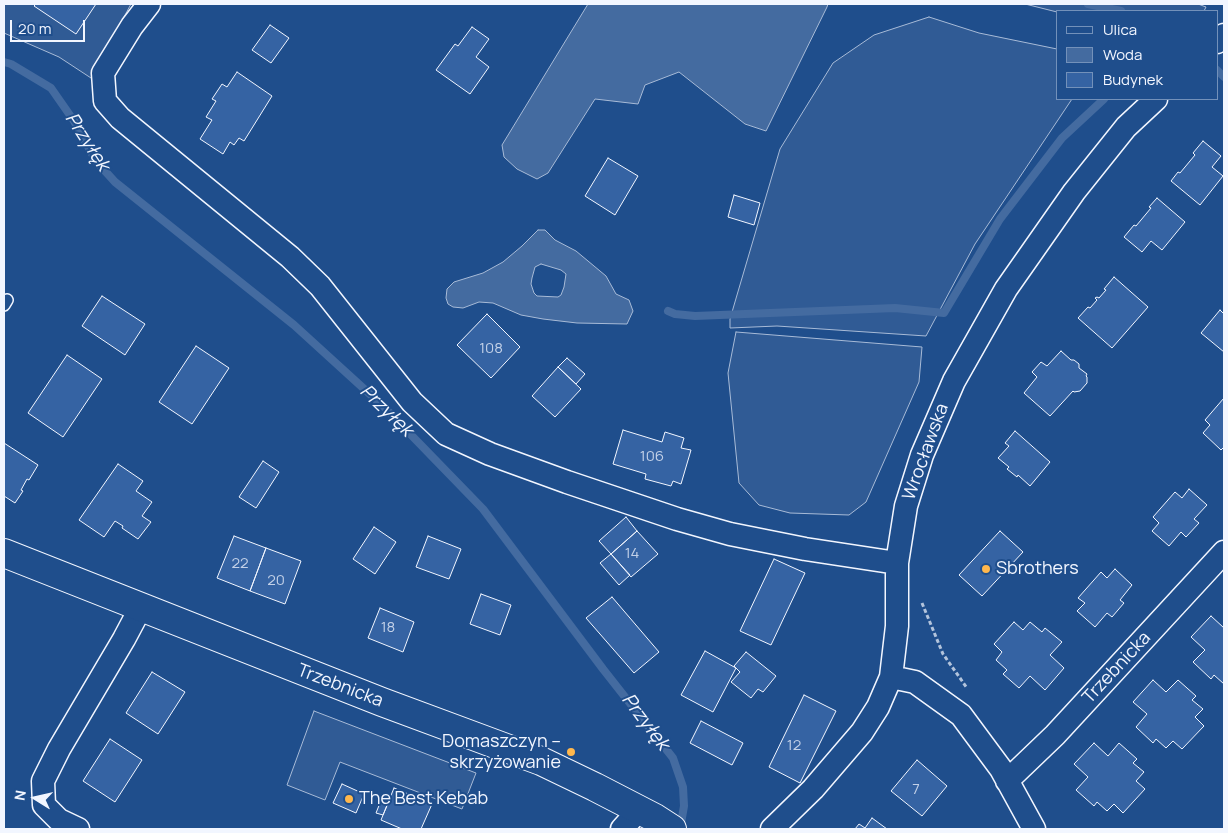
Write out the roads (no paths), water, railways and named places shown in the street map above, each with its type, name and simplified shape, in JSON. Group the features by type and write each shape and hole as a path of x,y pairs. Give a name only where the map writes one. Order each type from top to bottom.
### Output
{"street":[{"path":"148,4 132,26 103,74 105,101 120,118 290,257 320,286 412,402 446,434 490,454 686,522 730,534 805,549 897,563"},
{"name":"Wrocławska","path":"772,829 813,789 862,732 878,707 891,676 897,626 897,563 906,506 922,455 954,381 1006,289 1074,192 1126,127 1155,100"},
{"name":"Trzebnicka","path":"1007,780 1055,734 1224,552"},
{"name":"Trzebnicka","path":"4,554 382,702 541,761 595,786 647,822"},
{"path":"78,829 59,820 44,804 43,780 141,607"},
{"path":"891,676 915,682 961,715 1001,769 1034,829"}],"water":[{"path":"588,4 828,4 766,131 745,124 679,72 645,85 638,104 595,99 548,173 537,179 517,169 504,157 502,145"},
{"path":"538,230 545,230 555,240 576,251 606,276 616,294 629,300 633,311 627,324 577,323 543,319 521,315 493,303 479,302 463,308 453,307 448,304 446,298 447,289 454,282 483,273 503,262","holes":["541,264 561,270 566,274 561,295 558,297 537,296 534,293 531,284 535,267"]}],"waterway":[{"path":"1088,4 1116,10"},
{"name":"Przyłęk","path":"4,62 11,64 51,88 74,121 96,161 115,182 294,325 384,407 483,509 603,669 673,758 683,787 684,806 680,829"},
{"path":"1218,71 1224,77"},
{"path":"668,311 675,314 695,316 895,308 944,313 1000,219 1062,138 1103,100"}],"place":[{"name":"Sbrothers","path":"986,569"},
{"name":"Domaszczyn – skrzyżowanie","path":"571,752"},
{"name":"The Best Kebab","path":"349,799"}]}
